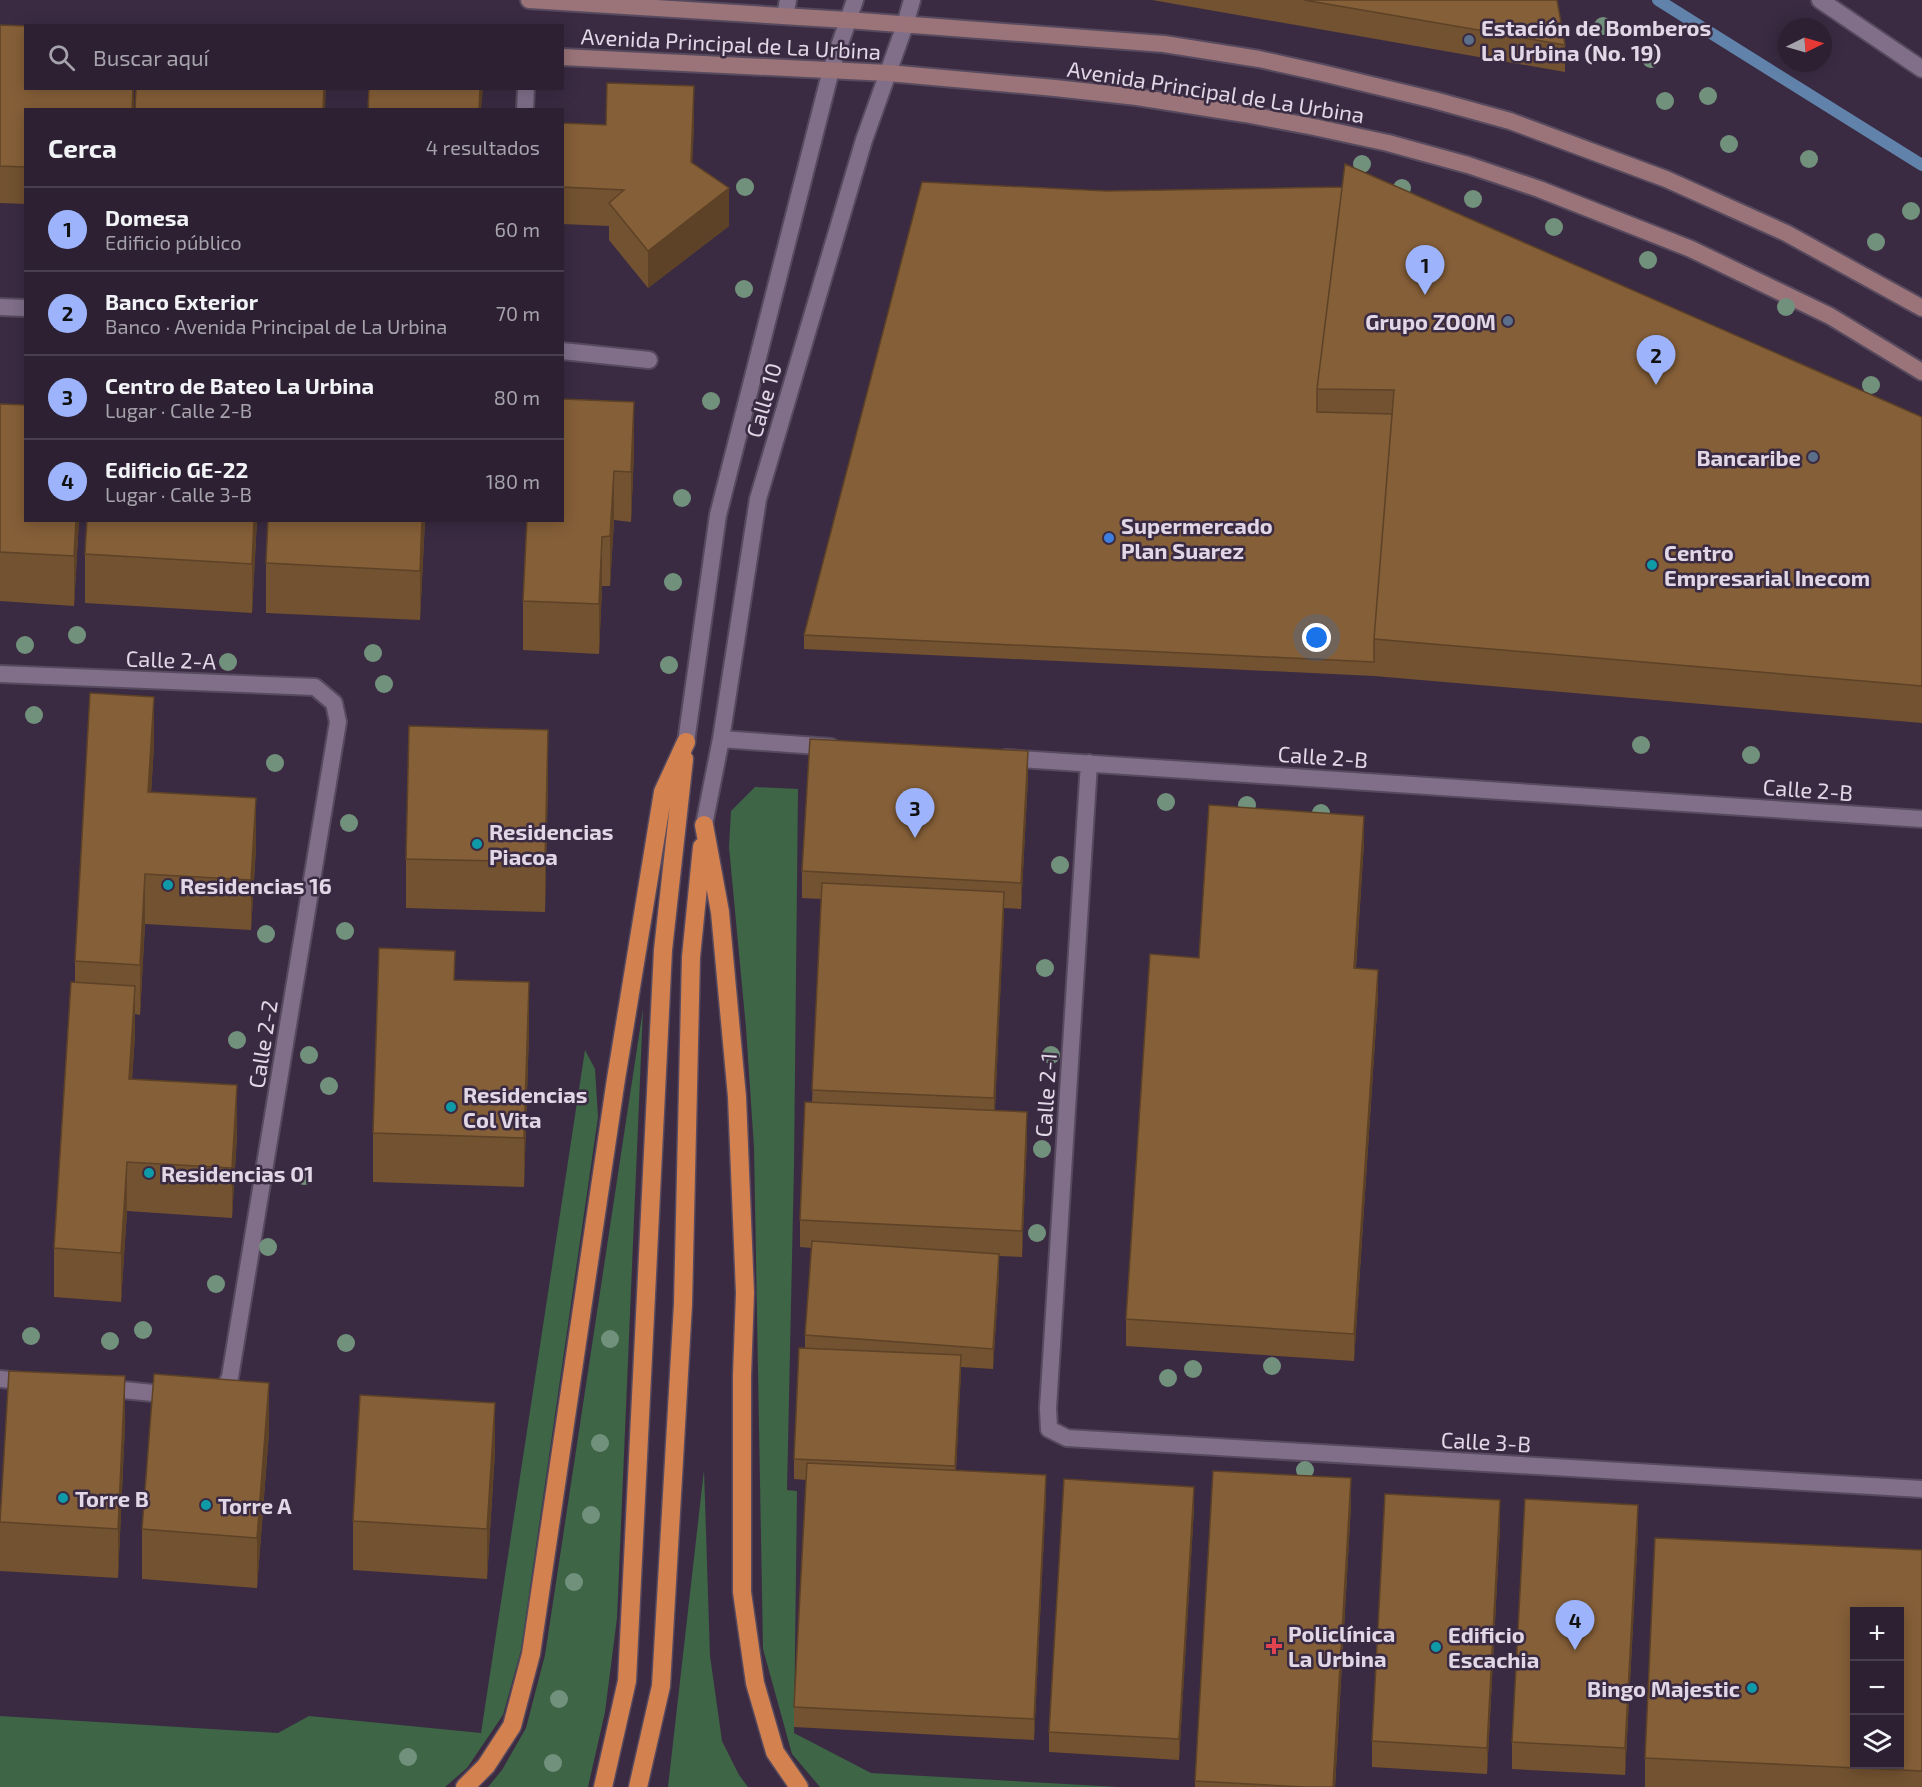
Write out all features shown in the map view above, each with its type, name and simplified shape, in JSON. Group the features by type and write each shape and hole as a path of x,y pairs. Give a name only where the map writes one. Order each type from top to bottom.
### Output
{"highway":[{"path":"465,1787 486,1766 512,1726 531,1654 616,1079 663,792 686,742"},
{"path":"603,1787 627,1681 663,950 686,742"},
{"path":"638,1787 661,1686 683,1304 691,957 704,825"},
{"path":"704,825 720,912 737,1097 745,1293 742,1376 742,1592 755,1683 775,1752 799,1787"}],"main road":[{"name":"Avenida Principal de La Urbina","path":"529,0 786,8 847,20 1164,44 1259,60 1445,103 1510,121 1666,179 1786,233 1922,308"},
{"name":"Avenida Principal de La Urbina","path":"564,57 888,73 1054,88 1137,97 1346,134 1467,165 1539,189 1690,249 1830,316 1922,372"}],"street":[{"name":"Calle 10","path":"686,742 718,515 831,70 855,0"},
{"name":"Calle 10","path":"704,825 721,739 758,499 864,140 912,0"},
{"path":"1820,0 1922,69"},
{"path":"525,108 526,90"},
{"path":"0,307 24,308"},
{"path":"564,351 649,360"},
{"name":"Calle 2-A","path":"0,674 315,687 334,703"},
{"name":"Calle 2-2","path":"81,1386 209,1398 223,1391 230,1377 338,722 334,703"},
{"path":"721,739 849,748"},
{"name":"Calle 2-B","path":"988,757 1922,819"},
{"name":"Calle 2-1","path":"1049,1429 1048,1408 1089,763"},
{"path":"0,1379 46,1383"},
{"name":"Calle 3-B","path":"1049,1429 1067,1438 1922,1489"}],"green space":[{"path":"755,787 798,789 794,1166 787,1490 797,1491 794,1733 871,1773 1119,1787 820,1787 792,1754 763,1649 754,1148 746,1028 729,847 731,811"},
{"path":"643,1009 617,1618 605,1712 588,1787 488,1787 502,1770 526,1728 545,1655"},
{"path":"585,1050 595,1069 598,1117 521,1650 503,1715 467,1768 445,1787 0,1787 0,1716 278,1733 309,1716 481,1733"},
{"path":"704,1470 710,1656 722,1741 739,1775 748,1787 668,1787"}],"building":[{"path":"1304,0 1557,0 1565,45"},
{"path":"0,25 24,26 24,90 133,90 132,108 24,108 24,167 0,166"},
{"path":"607,83 694,86 691,162 729,188 648,251 609,203 624,190 564,187 564,123 606,125"},
{"path":"136,90 324,90 323,108 135,108"},
{"path":"369,90 480,90 479,108 368,108"},
{"name":"Centro Empresarial Inecom","path":"1345,164 1922,417 1922,686 1374,639 1394,390 1317,389"},
{"name":"Supermercado Plan Suarez","path":"922,182 1107,191 1342,187 1317,389 1317,412 1392,414 1374,662 804,635"},
{"path":"564,399 634,402 631,472 614,471 610,536 602,537 599,604 523,601 527,522 564,522"},
{"path":"0,404 24,405 24,522 76,522 74,556 0,552"},
{"path":"87,522 254,522 252,564 85,554"},
{"path":"268,522 422,522 420,571 266,563"},
{"name":"Residencias 16","path":"90,693 154,697 148,792 256,798 251,880 145,874 140,965 75,961"},
{"name":"Residencias Piacoa","path":"409,726 548,730 545,862 406,859"},
{"path":"810,739 1028,751 1021,883 802,871"},
{"path":"1209,805 1364,816 1354,968 1378,970 1354,1334 1126,1319 1150,954 1199,958"},
{"path":"822,883 1004,892 994,1098 812,1090"},
{"name":"Residencias Col Vita","path":"379,948 455,951 454,980 529,982 524,1138 373,1133"},
{"name":"Residencias 01","path":"71,982 135,986 129,1079 237,1085 232,1168 127,1162 121,1253 54,1248"},
{"path":"805,1102 1027,1112 1022,1231 800,1220"},
{"path":"812,1241 999,1254 993,1349 805,1335"},
{"path":"799,1348 961,1355 955,1466 794,1459"},
{"name":"Torre B","path":"9,1371 125,1376 118,1529 0,1522"},
{"name":"Torre A","path":"154,1374 269,1383 257,1538 142,1529"},
{"path":"360,1395 495,1403 487,1529 353,1521"},
{"path":"807,1463 1046,1475 1034,1719 794,1707"},
{"name":"Policlínica La Urbina","path":"1213,1471 1351,1478 1333,1787 1195,1781"},
{"path":"1064,1479 1194,1487 1179,1739 1049,1732"},
{"name":"Edificio Escachia","path":"1385,1494 1500,1500 1487,1748 1372,1741"},
{"path":"1525,1499 1638,1505 1625,1748 1512,1742"},
{"name":"Bingo Majestic","path":"1655,1538 1922,1550 1922,1771 1879,1769 1904,1769 1904,1607 1850,1607 1850,1768 1645,1758"}],"waterway":[{"path":"1658,0 1922,165"}],"place":[{"name":"Estación de Bomberos La Urbina (No. 19)","path":"1469,40"},
{"name":"Domesa","path":"1425,295"},
{"name":"Grupo ZOOM","path":"1508,321"},
{"name":"Banco Exterior","path":"1656,385"},
{"name":"Bancaribe","path":"1813,457"},
{"name":"Supermercado Plan Suarez","path":"1109,538"},
{"name":"Centro Empresarial Inecom","path":"1652,565"},
{"name":"Centro de Bateo La Urbina","path":"915,838"},
{"name":"Residencias Piacoa","path":"477,844"},
{"name":"Residencias 16","path":"168,885"},
{"name":"Residencias Col Vita","path":"451,1107"},
{"name":"Residencias 01","path":"149,1173"},
{"name":"Torre B","path":"63,1498"},
{"name":"Torre A","path":"206,1505"},
{"name":"Policlínica La Urbina","path":"1274,1646"},
{"name":"Edificio Escachia","path":"1436,1647"},
{"name":"Edificio GE-22","path":"1575,1650"},
{"name":"Bingo Majestic","path":"1752,1688"}]}
